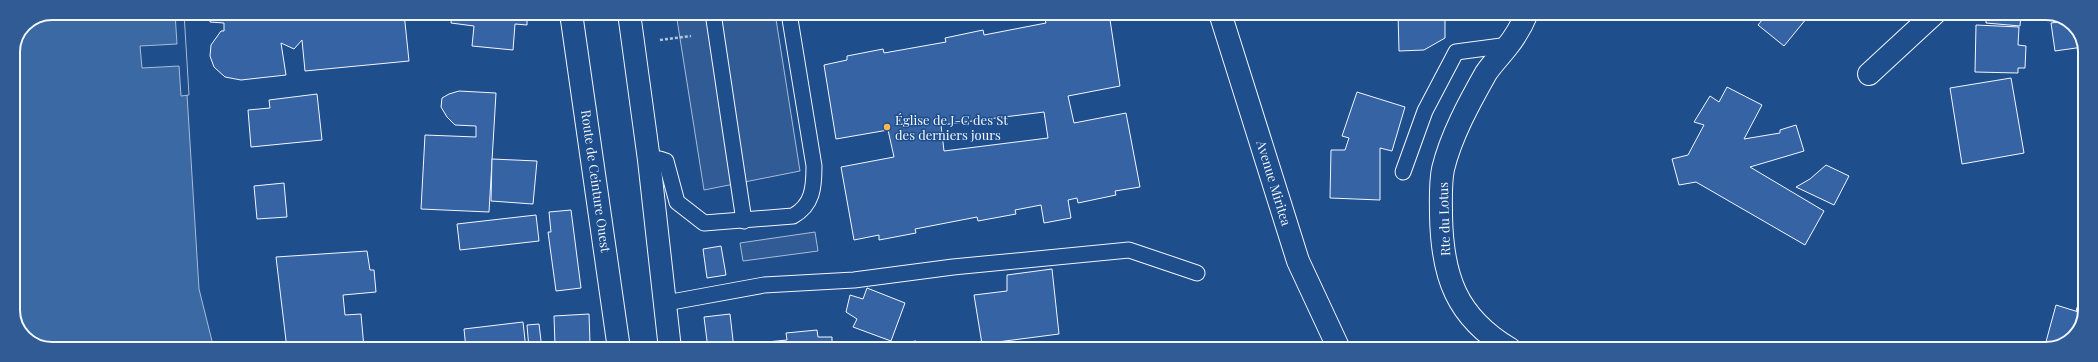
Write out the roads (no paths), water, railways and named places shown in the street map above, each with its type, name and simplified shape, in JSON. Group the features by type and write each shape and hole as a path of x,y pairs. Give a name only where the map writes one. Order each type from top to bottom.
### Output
{"main road":[{"name":"Route de Ceinture Ouest","path":"572,20 618,342"},
{"path":"630,20 649,160 669,342"},
{"name":"Avenue Miritea","path":"1222,20 1298,261 1335,342"},
{"name":"Rte du Lotus","path":"1500,342 1483,331 1468,314 1456,294 1446,269 1442,237 1441,195 1443,170 1452,140 1487,72 1509,45 1523,20"},
{"path":"1869,74 1927,20"}],"lane":[{"path":"714,20 744,220"},
{"path":"649,160 660,159 666,161 677,202 704,223 793,216 802,211 809,202 814,187 814,166 790,20"},
{"path":"1403,172 1425,111 1456,52 1509,45"},
{"path":"666,303 764,285 854,280 953,267 1129,250 1197,273"}],"place":[{"name":"Église de J-C des St des derniers jours","path":"887,127"}]}
